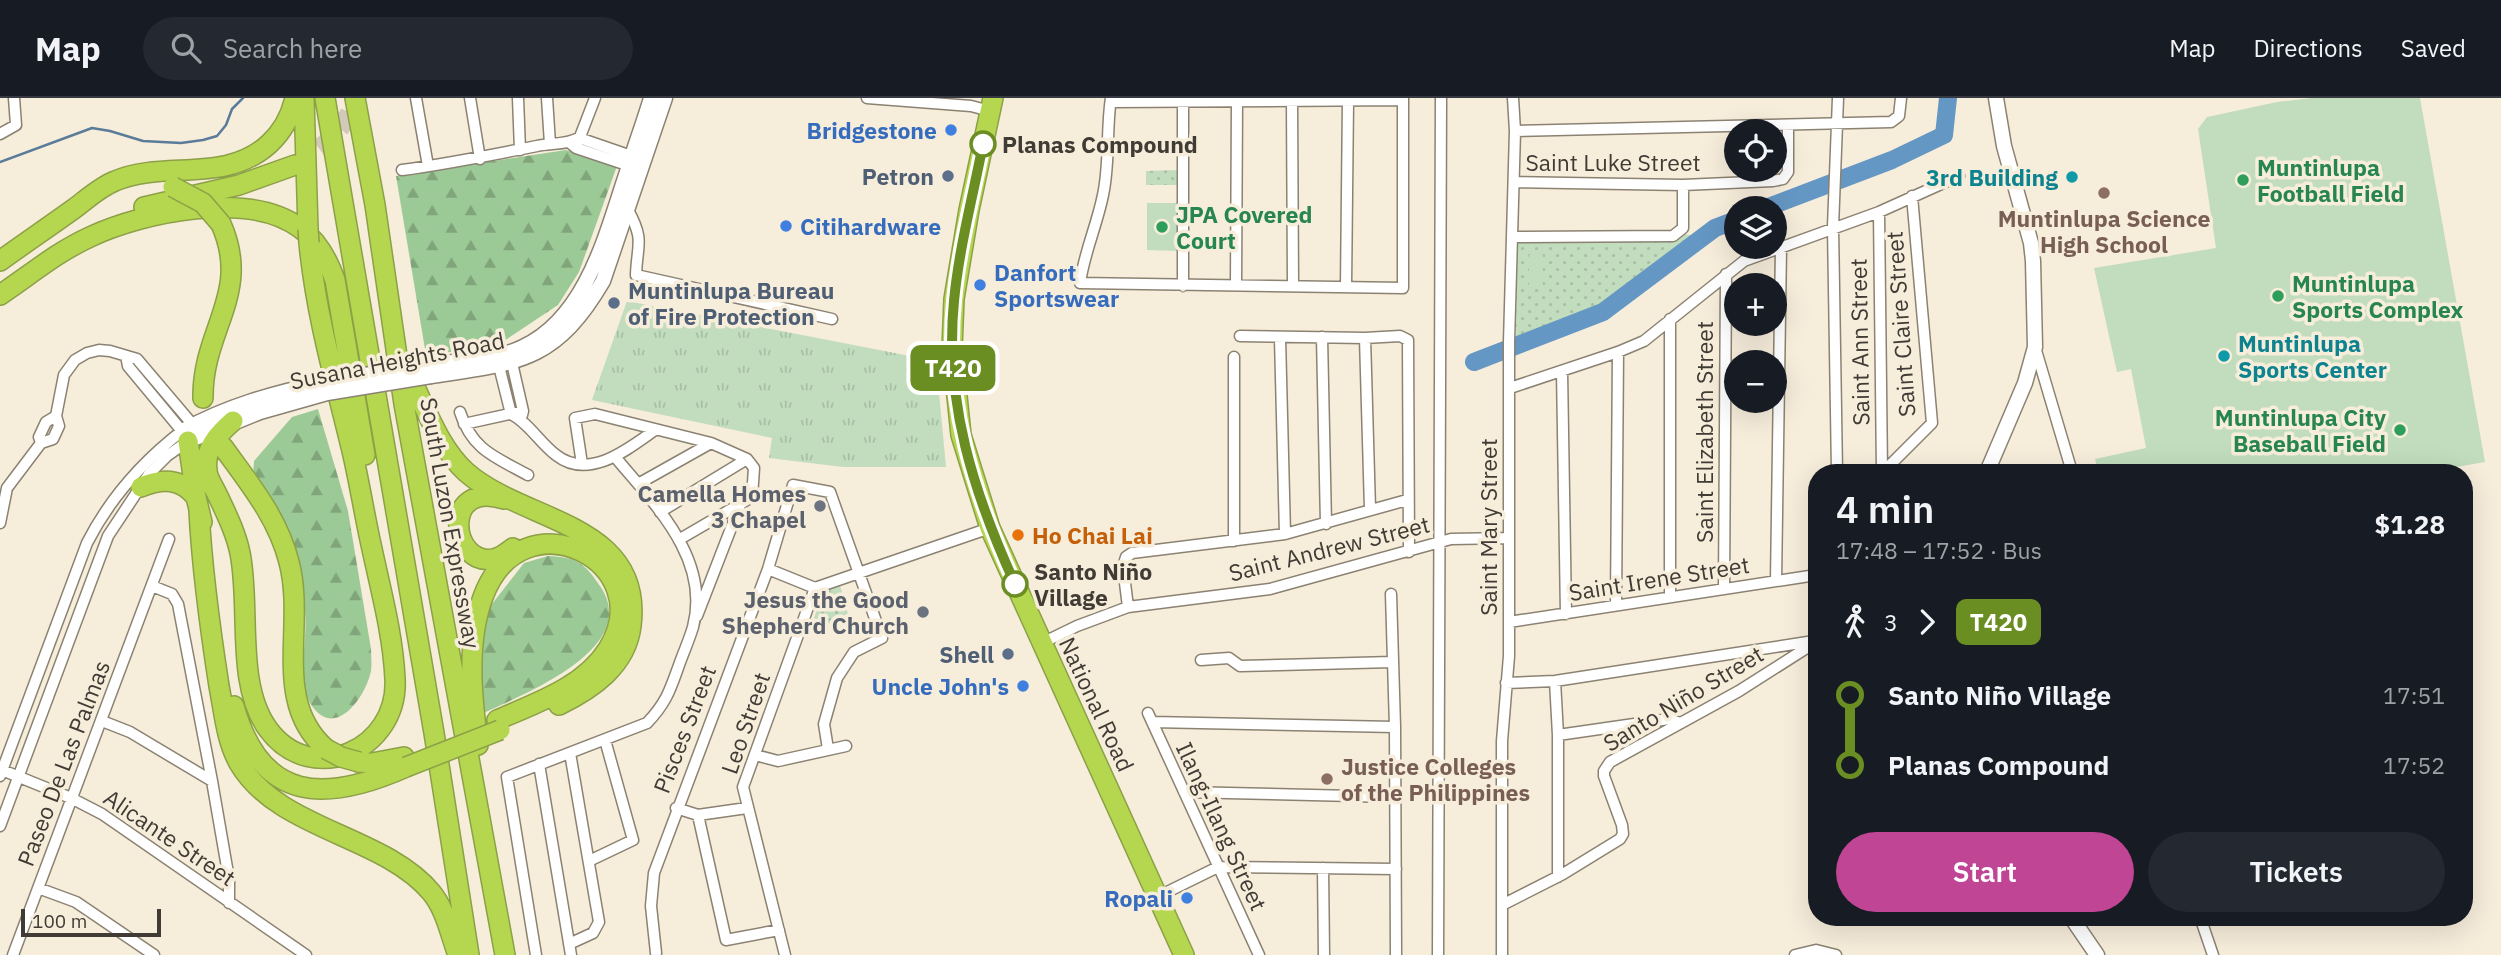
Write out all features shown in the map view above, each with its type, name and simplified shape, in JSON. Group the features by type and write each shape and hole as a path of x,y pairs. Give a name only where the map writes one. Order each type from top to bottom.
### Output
{"highway":[{"path":"0,261 103,187 126,177 208,169 242,161 264,148 279,133 289,117 295,98"},
{"path":"200,473 232,527 240,554 245,588 249,672 256,705 267,727 288,748 312,757 341,756 365,745 386,723 393,705 395,679 381,589 354,457 321,327 308,236 304,98"},
{"path":"325,98 434,733 469,955"},
{"name":"South Luzon Expressway","path":"355,98 375,205 396,352 505,955"},
{"name":"National Road","path":"991,104 957,276 952,348 961,435 990,528 1184,955"},
{"path":"0,285 66,238 102,221 147,206 251,181 295,165"},
{"path":"103,187 140,183 173,187 202,203 221,224 231,248 232,277 230,291 207,355 203,398"},
{"path":"0,295 70,247 102,232 146,218 236,208 270,213 292,222 306,232 320,248 335,280 372,495 405,650 434,733"},
{"path":"141,487 158,481 176,482 184,485 197,504 213,558 234,705 242,733 257,759 288,782 317,790 362,785 405,762 498,725 562,704 600,680 622,654 631,625 629,587 624,573 613,555 579,532 487,486 469,474 450,454 432,424 418,388 396,352"},
{"path":"233,421 213,443 200,473 197,504 201,559 214,654 228,734 239,762 260,788 284,806 394,862 417,878 440,905 458,955"},
{"path":"191,433 200,473 228,561 244,705 250,729 258,745 270,760 284,771 319,782 339,782 405,762"},
{"path":"223,447 270,514 285,547 294,591 294,682 297,706 306,726 326,749 341,757 359,762 405,762"},
{"path":"372,495 381,589"},
{"path":"498,725 576,681 603,657 613,640 619,606 610,578 602,565 589,554 549,539 534,539 517,545 501,557 488,559 473,554 462,541 458,527 459,516 471,499 488,495 525,505"},
{"path":"479,812 481,766 472,671 475,628 482,599 497,571 517,553 543,544 564,545"}],"main road":[{"name":"Susana Heights Road","path":"430,370 505,365 548,346 568,331 587,309 603,281 628,210 651,98"},
{"name":"Susana Heights Road","path":"191,433 252,400 430,370 513,352 541,336 575,300 589,276 665,98"},
{"path":"1990,464 2025,383 2035,347 2034,261 2004,146 1996,98"},
{"name":"Susana Heights Road","path":"191,433 233,421 326,387"},
{"path":"2077,926 2097,955"}],"street":[{"path":"0,134 16,125 14,98"},
{"path":"416,98 428,166"},
{"path":"470,98 480,159"},
{"path":"518,98 520,150"},
{"path":"547,98 550,144"},
{"path":"575,143 594,98"},
{"path":"867,98 971,106 991,104"},
{"path":"1438,955 1441,98"},
{"name":"Saint Mary Street","path":"1502,955 1502,741 1509,622 1509,342 1515,131 1513,98"},
{"path":"1837,464 1833,227 1838,98"},
{"path":"1515,131 1891,122 1899,116 1901,98"},
{"path":"1403,99 1403,288 1080,283 1082,266 1103,196 1111,100 1237,102 1403,99"},
{"path":"1292,101 1293,286"},
{"path":"1346,286 1348,101"},
{"path":"1183,102 1183,286"},
{"path":"1236,285 1237,102"},
{"name":"Saint Luke Street","path":"1514,182 1684,184 1783,179 1788,172 1788,126"},
{"path":"402,170 480,159 550,144 575,143 636,163"},
{"path":"1787,244 1879,212 1959,176"},
{"path":"1513,237 1673,236 1684,228 1684,184"},
{"name":"Saint Claire Street","path":"1890,464 1932,423 1912,196"},
{"path":"628,210 638,230 635,274 638,276 832,319"},
{"name":"Saint Ann Street","path":"1879,212 1882,464"},
{"path":"1727,273 1749,259"},
{"path":"1776,581 1780,259"},
{"path":"1510,388 1644,341 1724,276"},
{"path":"1670,319 1670,597"},
{"path":"1240,336 1400,336 1408,340 1409,552"},
{"name":"Saint Elizabeth Street","path":"1724,589 1726,336"},
{"path":"1322,337 1326,524"},
{"path":"1280,338 1285,534"},
{"path":"1365,338 1370,509"},
{"path":"2035,347 2070,464"},
{"path":"0,523 4,486 41,443 39,437 46,422 56,416 61,381 67,369 86,353 99,350 126,356 128,366 191,433"},
{"path":"1616,605 1618,352"},
{"path":"1234,357 1234,541"},
{"path":"505,365 518,414 556,456 569,463 582,464 616,458 655,430"},
{"path":"1562,371 1566,614"},
{"path":"460,412 472,440 482,449 528,475"},
{"path":"464,424 518,414"},
{"path":"582,464 575,418 594,414 711,443 747,459 754,468 752,497 680,539"},
{"path":"0,827 113,526 149,474 191,433"},
{"path":"1,773 86,543 100,517 142,465 191,433"},
{"path":"638,484 711,443"},
{"path":"616,458 680,539 689,559 696,593 694,625"},
{"path":"660,512 747,459"},
{"name":"Pisces Street","path":"656,953 652,934 651,891 654,873 676,808 768,569 793,485 830,492 861,574"},
{"path":"1128,607 1123,567 1126,557 1132,553 1285,534 1408,500"},
{"path":"536,955 507,777 647,723 664,705 740,505"},
{"path":"768,569 815,588 990,528"},
{"name":"Saint Andrew Street","path":"1042,643 1077,626 1128,607 1270,589 1451,539 1509,538"},
{"name":"Paseo De Las Palmas","path":"13,955 169,539"},
{"path":"86,543 103,549"},
{"path":"828,748 824,724 837,678 854,652 882,638 861,574"},
{"name":"Saint Irene Street","path":"1509,622 1808,576"},
{"path":"152,586 172,594 178,604 229,879 229,902"},
{"name":"Leo Street","path":"785,955 743,787 815,588"},
{"path":"1391,594 1395,727 1396,955"},
{"path":"1506,683 1555,681 1808,642"},
{"name":"Santo Niño Street","path":"1504,904 1558,877 1620,839 1622,825 1604,781 1606,766 1739,691 1808,646"},
{"path":"1201,660 1229,658 1240,666 1392,662"},
{"path":"1555,681 1558,736 1558,877"},
{"name":"Ilang-Ilang Street","path":"1259,955 1150,718 1395,727"},
{"path":"1558,736 1670,719 1679,723"},
{"path":"102,721 130,732 212,781"},
{"path":"589,861 633,840 605,740"},
{"path":"755,755 778,761 846,746"},
{"path":"539,764 570,949 593,933 599,922 570,753"},
{"name":"Alicante Street","path":"1,773 19,777 71,798 102,814 306,955"},
{"path":"1184,792 1395,797"},
{"path":"676,808 698,816 747,808"},
{"path":"698,816 726,940 779,930"},
{"path":"1157,897 1218,867 1396,869"},
{"path":"1324,868 1324,955"},
{"path":"38,888 76,902 154,955"},
{"path":"2203,926 2213,955"},
{"path":"1795,955 1816,950 1836,955"}],"green space":[{"name":"Muntinlupa Sports Complex","path":"2312,98 2420,98 2485,462 2096,464 2095,459 2146,448 2131,369 2117,372 2094,268 2216,248 2198,129 2207,117 2277,102"},
{"path":"566,150 617,166 579,272 558,305 504,341 466,350 426,355 396,176"},
{"path":"1177,170 1177,185 1146,185 1146,171"},
{"name":"JPA Covered Court","path":"1147,203 1177,203 1177,251 1147,250"},
{"path":"1685,234 1696,237 1602,307 1516,343 1517,243 1663,241"},
{"path":"1529,255 1543,255 1543,289 1529,289"},
{"path":"627,301 936,361 946,467 843,467 769,458 772,438 592,400"},
{"path":"318,409 348,511 371,649 371,671 363,692 349,711 331,718 321,715 307,696 304,673 305,612 293,545 278,509 253,475 254,461 292,417"},
{"path":"548,556 573,560 595,578 609,609 605,631 591,650 570,668 519,697 477,716 481,645 488,609 524,563"},
{"path":"840,585 853,632 814,618 823,592"}],"waterway":[{"path":"0,162 92,128 143,141 181,143 203,140 217,136 226,125 232,109 243,98"},
{"path":"1787,200 1892,160 1944,135 1948,98"},
{"path":"1474,362 1603,312 1715,228 1724,225"}],"tunnel":[{"path":"295,165 332,137 346,120 355,98"}],"bus line":[{"name":"T420","path":"983,144 957,276 952,327 953,368 961,435 971,472 990,528 1015,584"}],"place":[{"name":"Bridgestone","path":"951,130"},
{"name":"Planas Compound","path":"983,144"},
{"name":"Petron","path":"948,176"},
{"name":"3rd Building","path":"2072,177"},
{"name":"Muntinlupa Football Field","path":"2243,180"},
{"name":"Muntinlupa Science High School","path":"2104,193"},
{"name":"Citihardware","path":"786,226"},
{"name":"JPA Covered Court","path":"1162,227"},
{"name":"Danfort Sportswear","path":"980,285"},
{"name":"Muntinlupa Sports Complex","path":"2278,296"},
{"name":"Muntinlupa Bureau of Fire Protection","path":"614,303"},
{"name":"Muntinlupa Sports Center","path":"2224,356"},
{"name":"Muntinlupa City Baseball Field","path":"2400,430"},
{"name":"Camella Homes 3 Chapel","path":"820,506"},
{"name":"Ho Chai Lai","path":"1018,535"},
{"name":"Santo Niño Village","path":"1015,584"},
{"name":"Jesus the Good Shepherd Church","path":"923,612"},
{"name":"Shell","path":"1008,654"},
{"name":"Uncle John's","path":"1023,686"},
{"name":"Justice Colleges of the Philippines","path":"1327,779"},
{"name":"Ropali","path":"1187,898"}]}
